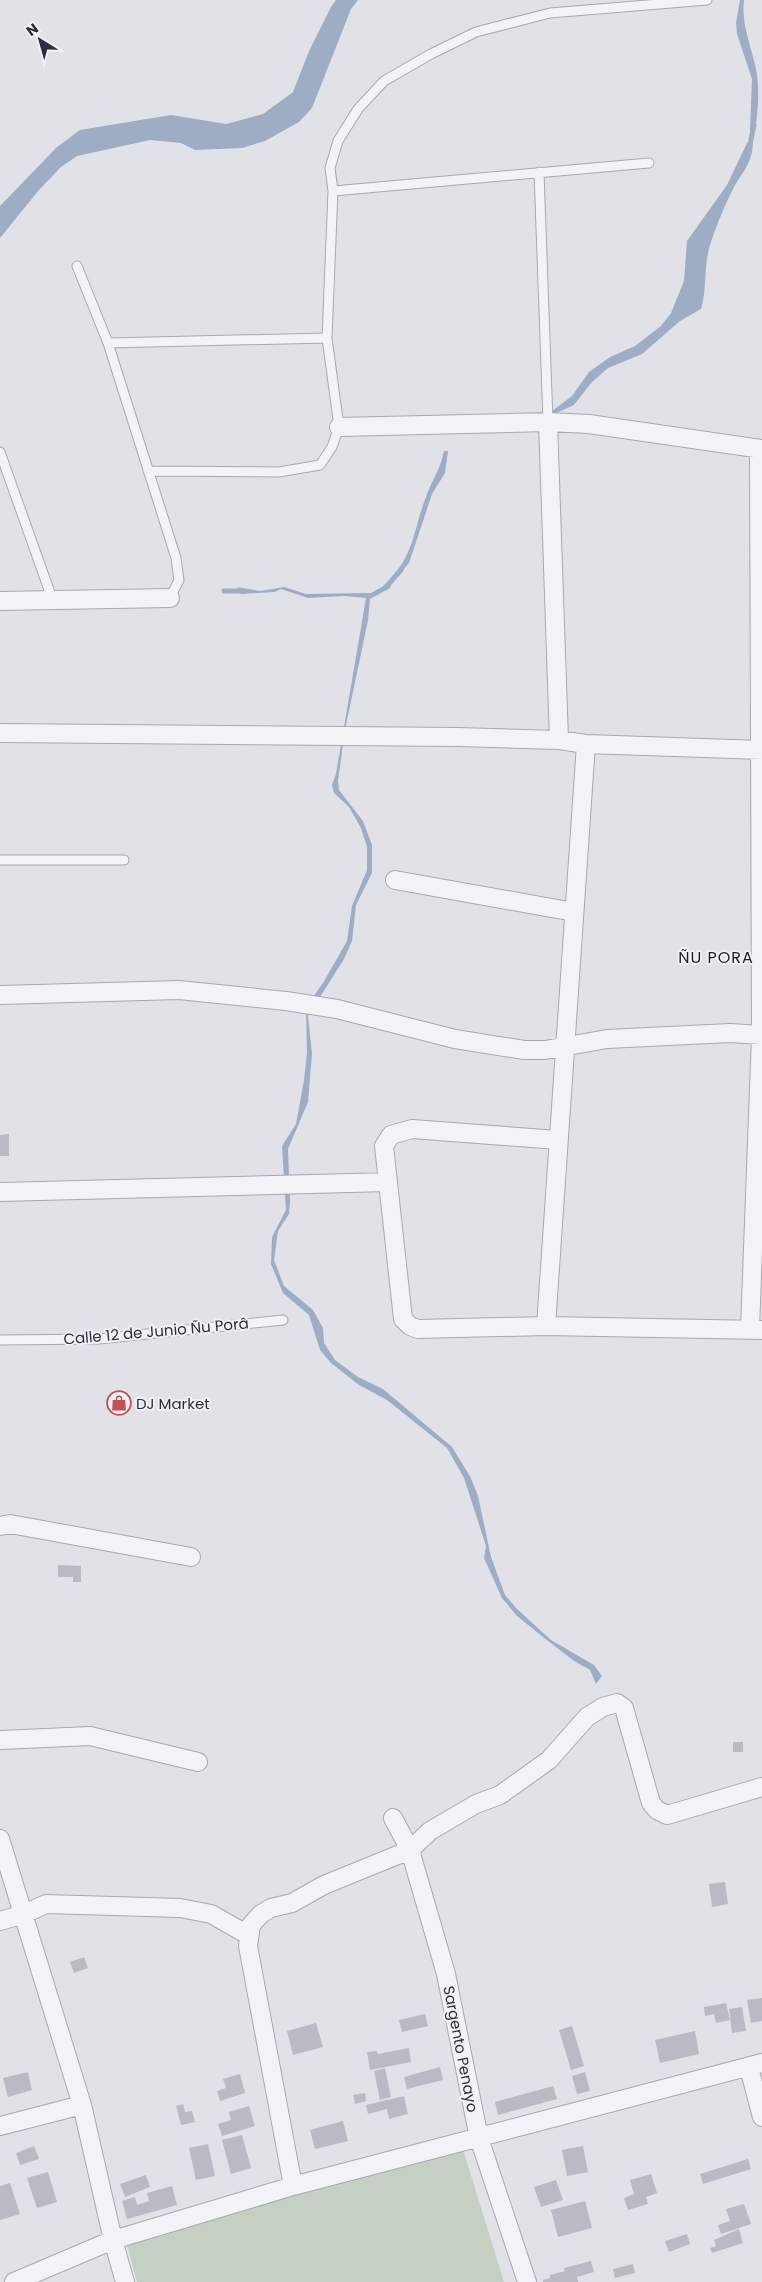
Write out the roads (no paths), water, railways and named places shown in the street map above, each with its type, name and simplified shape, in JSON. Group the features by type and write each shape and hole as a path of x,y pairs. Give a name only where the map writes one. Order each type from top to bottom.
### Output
{"street":[{"path":"339,427 548,422 589,424 761,449 760,750 762,1035 756,1330 546,1326 418,1329 410,1326 403,1319 384,1146 390,1135 401,1130 412,1129 558,1140"},
{"path":"548,422 559,740"},
{"path":"0,601 170,598"},
{"path":"0,733 458,737 760,750"},
{"path":"546,1326 586,744"},
{"path":"395,880 574,912"},
{"path":"0,995 179,990 337,1009 455,1039 524,1050 564,1047 608,1040 730,1034 762,1035"},
{"path":"0,1192 388,1182"},
{"path":"0,1526 10,1524 191,1557"},
{"path":"293,2186 248,1946 248,1935 251,1925 261,1914 271,1908 292,1903 324,1885 410,1850 430,1831 476,1804 500,1795 549,1760 587,1717 603,1707 617,1703 624,1708 651,1803 657,1810 667,1815 762,1787"},
{"path":"0,1740 90,1736 198,1762"},
{"name":"Sargento Penayo","path":"393,1818 410,1850 446,1974 479,2138 527,2282"},
{"path":"0,1839 82,2105 112,2240 125,2282"},
{"path":"0,1921 24,1914 46,1904 180,1908 212,1914 248,1935"},
{"path":"14,2282 112,2240 293,2186 756,2066 762,2117"},
{"path":"0,2126 82,2105"}],"lane":[{"path":"148,471 279,472 320,465 332,447 339,427 327,338 333,191 330,168 338,141 358,109 384,81 431,54 476,32 550,12 707,0"},
{"path":"333,191 649,163"},
{"path":"539,172 548,422"},
{"path":"76,266 108,343 176,558 179,580 170,598"},
{"path":"108,343 327,338"},
{"path":"0,452 53,601"},
{"path":"0,860 124,860"},
{"name":"Calle 12 de Junio Ñu Porâ","path":"0,1340 99,1339 283,1320"}],"water":[{"path":"336,0 358,0 351,9 312,108 299,122 265,141 242,148 195,150 181,143 150,140 77,156 61,167 39,190 0,238 0,206 57,147 80,130 171,115 226,124 263,114 293,92 309,51"},
{"path":"740,0 744,0 745,26 758,85 755,131 750,131 752,79 737,34 736,23"},
{"path":"753,142 749,163 736,184 719,219 709,248 701,309 680,321 642,354 608,368 592,382 574,405 554,414 552,411 572,396 589,372 610,357 635,346 661,326 671,313 684,281 687,241 727,185 747,143"},
{"path":"444,451 448,451 445,473 432,494 409,563 399,575 395,573 411,546 423,504 439,468"},
{"path":"389,583 391,585 390,588 370,599 368,620 345,730 338,781 339,790 363,821 372,845 372,873 356,905 352,941 344,959 308,1016 312,1054 308,1102 288,1149 289,1214 278,1231 274,1260 284,1286 313,1310 323,1328 324,1343 335,1360 358,1377 383,1389 452,1447 471,1478 478,1496 491,1557 505,1595 517,1609 551,1640 594,1665 602,1676 596,1684 590,1670 574,1661 517,1616 502,1598 484,1558 486,1546 464,1478 447,1448 387,1400 359,1385 331,1363 320,1350 309,1315 283,1293 271,1264 272,1237 286,1210 282,1146 296,1124 304,1080 307,1053 306,1007 323,983 347,941 352,906 367,870 367,847 361,828 349,807 334,793 332,785 336,774 366,598 345,596 308,598 281,589 275,592 241,594 237,587 260,591 284,587 306,594 371,593"}],"waterway":[{"path":"749,149 754,125"},
{"path":"385,588 401,570"},
{"path":"224,591 243,591"}],"place":[{"name":"DJ Market","path":"119,1403"}],"district":[{"name":"ÑU PORA","path":"716,957"}]}
